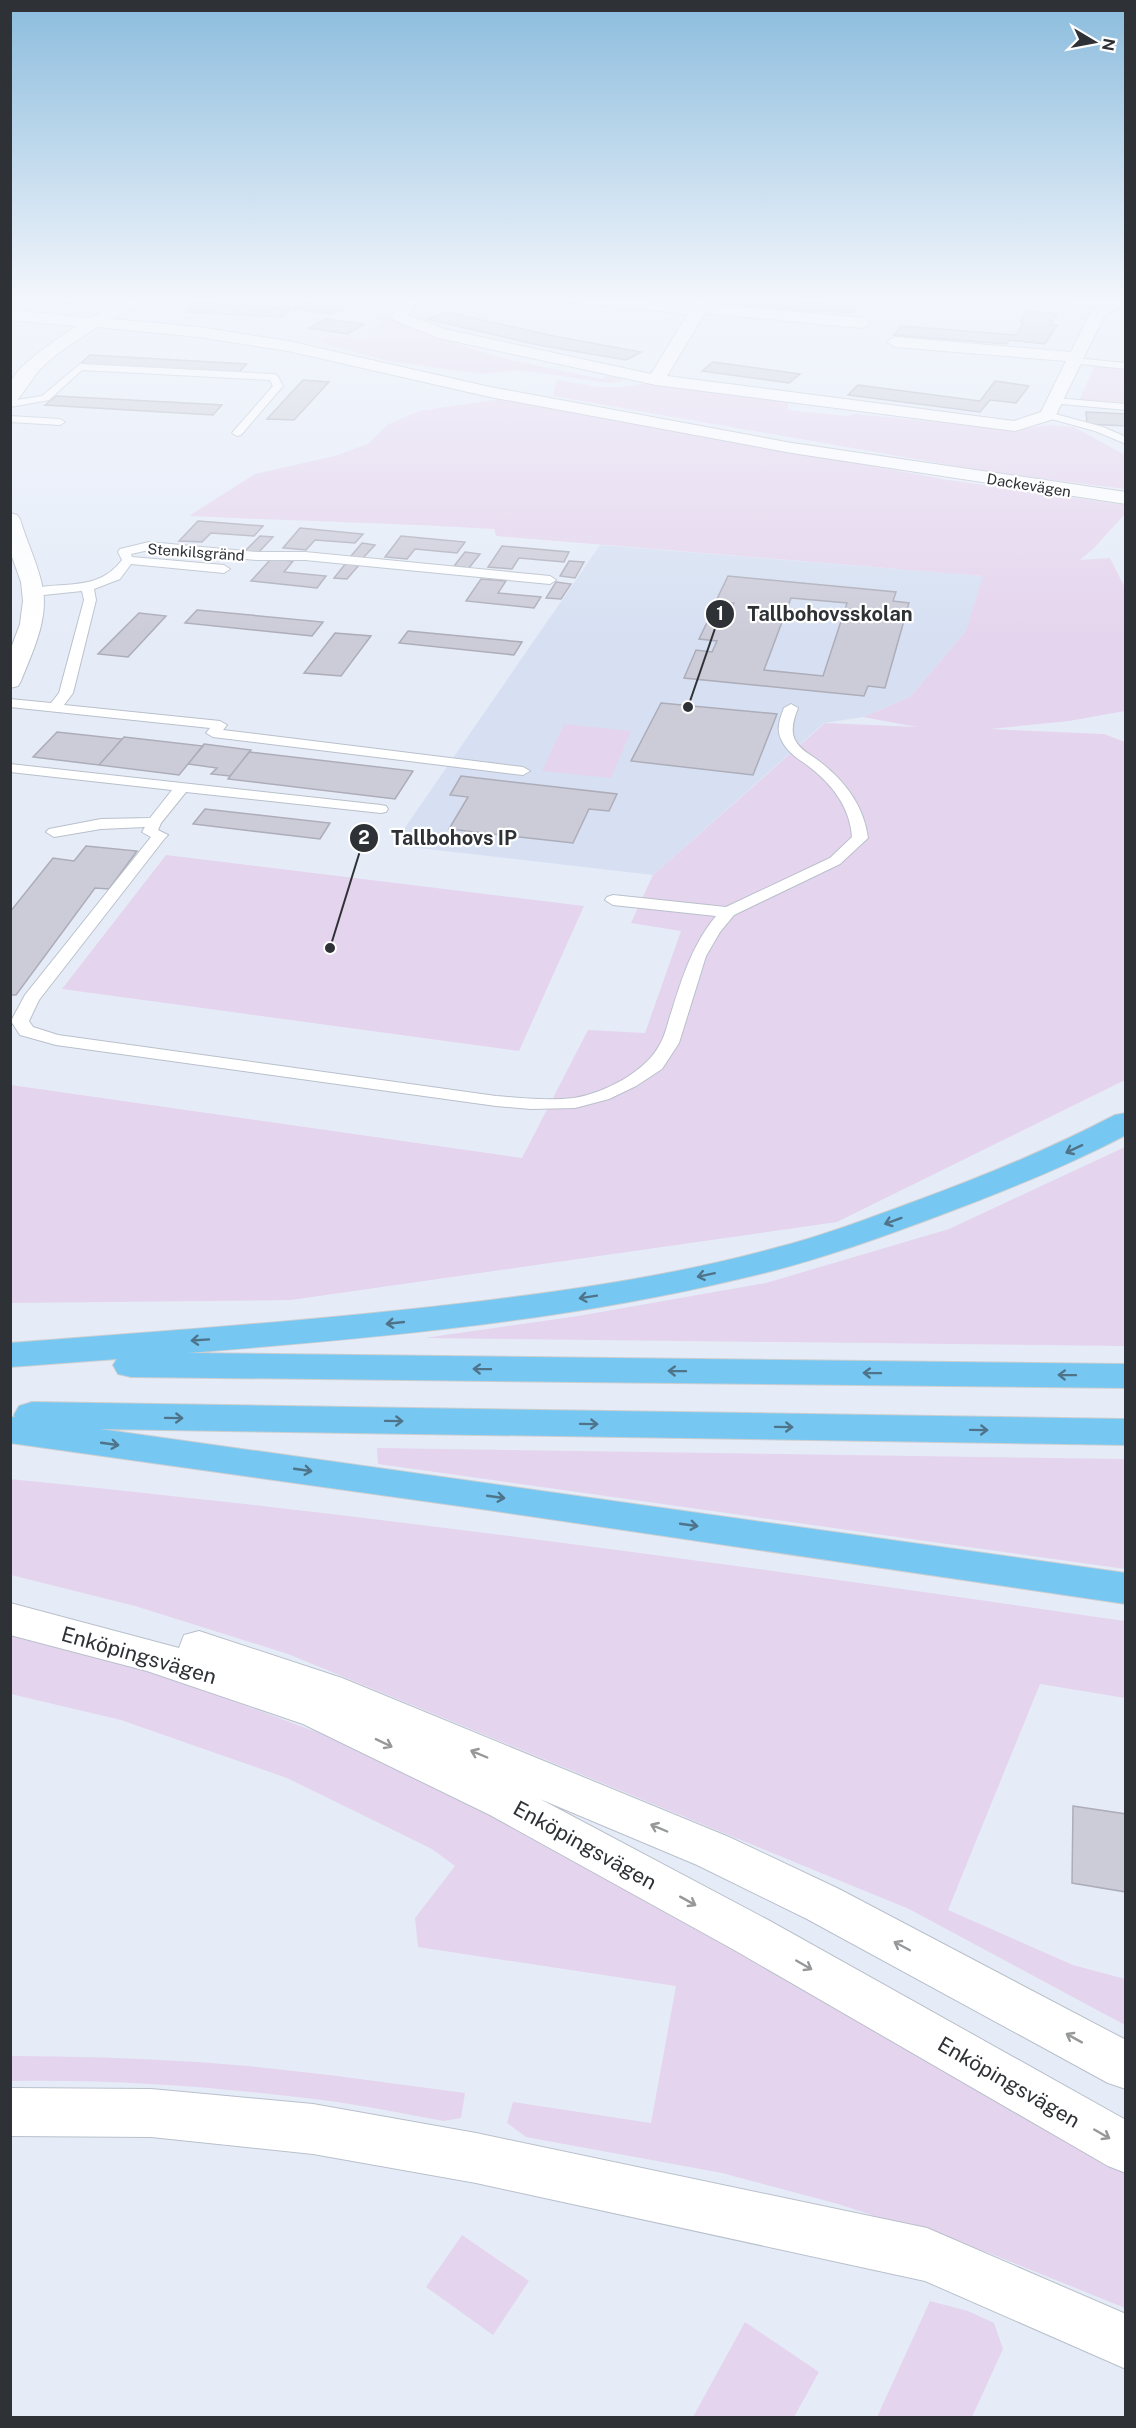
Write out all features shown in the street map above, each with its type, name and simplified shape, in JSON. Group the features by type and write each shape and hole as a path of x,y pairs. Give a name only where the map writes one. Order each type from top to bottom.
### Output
{"highway":[{"path":"10,1355 308,1332 440,1319 657,1285 738,1268 837,1242 1008,1179 1087,1143 1125,1122"},
{"path":"10,1363 1125,1376"},
{"path":"10,1415 1125,1432"},
{"path":"10,1430 488,1496 1125,1589"}],"street":[{"name":"Dackevägen","path":"583,409 780,446 1125,498"},
{"path":"885,409 1015,426 1048,409"},
{"path":"10,519 13,542 34,592 29,630 10,681"},
{"name":"Enköpingsvägen","path":"10,1596 164,1635 327,1690 713,1851 823,1904 1125,2066"},
{"name":"Enköpingsvägen","path":"10,1619 149,1654 328,1717 506,1802 743,1931 1125,2148"},
{"path":"10,2112 151,2114 302,2128 487,2160 927,2255 1125,2342"}],"lane":[{"path":"237,433 258,409"},
{"path":"1054,409 1125,441"},
{"path":"10,419 60,423"},
{"path":"1099,429 1125,431"},
{"name":"Stenkilsgränd","path":"34,592 88,587 116,576 128,560 124,552 149,546 257,556 305,555 380,566 550,580"},
{"path":"128,560 224,569"},
{"path":"55,708 66,693 90,600 88,587"},
{"path":"10,703 220,724 213,733 523,771"},
{"path":"182,787 154,822 150,832 160,835 31,999 20,1021 26,1031 56,1040 496,1101 531,1104 575,1103 603,1095 630,1082 656,1065 670,1043 698,956 713,930 728,912 835,861 860,838 860,823 844,794 827,774 801,754 788,740 785,723 791,708"},
{"path":"10,768 381,808"},
{"path":"54,832 101,824 154,822"},
{"path":"613,900 728,912"}],"shaded area":[{"path":"557,409 949,480 1125,505 1125,514 1080,560 1110,558 1125,588 1125,711 1069,721 990,729 1104,734 1125,742 1125,1080 837,1222 291,1300 11,1303 11,1085 522,1158 588,1030 645,1033 681,931 631,923 653,875 825,723 917,727 863,717 910,697 966,631 983,576 496,536 494,529 189,516 255,474 335,456 368,444 387,425 419,411"},
{"path":"630,409 787,409 1015,430 1049,425 1074,427 1125,455 1125,489 990,472"},
{"path":"600,545 984,576 966,631 910,697 863,717 824,723 653,875 393,845"},
{"path":"564,724 631,731 611,778 542,771"},
{"path":"166,855 584,906 519,1051 62,989"},
{"path":"1125,1147 1125,1346 424,1338 578,1316 766,1283 949,1229"},
{"path":"377,1448 1125,1459 1125,1569 378,1464"},
{"path":"10,1479 429,1526 847,1581 1125,1621 1125,1698 1040,1684 948,1910 1073,1965 1125,1979 1125,2025 909,1909 288,1654 135,1606 11,1575"},
{"path":"11,1636 131,1663 376,1754 483,1809 754,1957 1125,2171 1125,2308 989,2253 838,2204 722,2173 526,2137 507,2123 513,2102 651,2123 676,1986 418,1947 415,1918 455,1866 432,1849 287,1778 121,1720 11,1694"},
{"path":"11,2056 127,2058 231,2065 331,2075 465,2093 461,2118 444,2121 337,2102 244,2091 128,2083 11,2081"},
{"path":"462,2235 529,2281 493,2335 426,2287"},
{"path":"930,2301 968,2311 994,2323 1003,2349 972,2417 877,2417"},
{"path":"745,2322 819,2372 794,2417 693,2417"}],"building":[{"path":"117,409 218,409 213,415"},
{"path":"276,409 304,409 294,420 267,419"},
{"path":"959,409 982,409 980,412"},
{"path":"1086,412 1126,414 1126,426 1087,424"},
{"path":"198,521 263,526 254,536 211,533 202,542 179,541"},
{"path":"300,528 363,534 355,543 315,540 306,550 283,548"},
{"path":"260,536 273,537 257,554 244,552"},
{"path":"401,536 465,542 457,553 415,549 407,559 385,557"},
{"path":"362,543 375,545 363,558 350,557"},
{"path":"502,546 569,552 564,562 519,558 512,569 488,567"},
{"path":"465,552 480,554 469,568 454,566"},
{"path":"271,559 293,561 284,572 326,576 317,588 251,581"},
{"path":"569,561 584,562 575,578 560,576"},
{"path":"346,563 360,564 347,579 334,578"},
{"path":"728,576 896,592 893,601 909,603 885,688 868,686 864,696 684,678 696,650 712,652 717,641 699,639 712,612 728,614 734,603 716,601","holes":["791,598 847,603 823,676 764,670"]},
{"path":"481,579 506,581 498,593 541,597 534,608 466,601"},
{"path":"556,582 571,584 561,599 546,598"},
{"path":"197,610 323,622 312,636 185,623"},
{"path":"139,613 166,616 128,657 98,654"},
{"path":"408,631 522,642 514,655 399,643"},
{"path":"335,633 371,636 341,676 304,673"},
{"path":"661,703 777,714 753,775 631,761"},
{"path":"57,732 122,739 99,765 33,757"},
{"path":"124,737 203,746 179,775 99,765"},
{"path":"204,744 251,750 230,776 211,774 217,768 188,764"},
{"path":"249,752 413,771 395,799 228,779"},
{"path":"461,776 617,794 609,811 589,809 573,843 449,829 468,797 450,795"},
{"path":"205,809 330,823 320,839 193,824"},
{"path":"86,846 137,851 109,889 95,888 16,995 10,995 10,912 53,858 74,861"},
{"path":"1073,1806 1126,1814 1126,1892 1072,1883"}],"place":[{"name":"Tallbohovsskolan","path":"688,707"},
{"name":"Tallbohovs IP","path":"330,948"}]}
